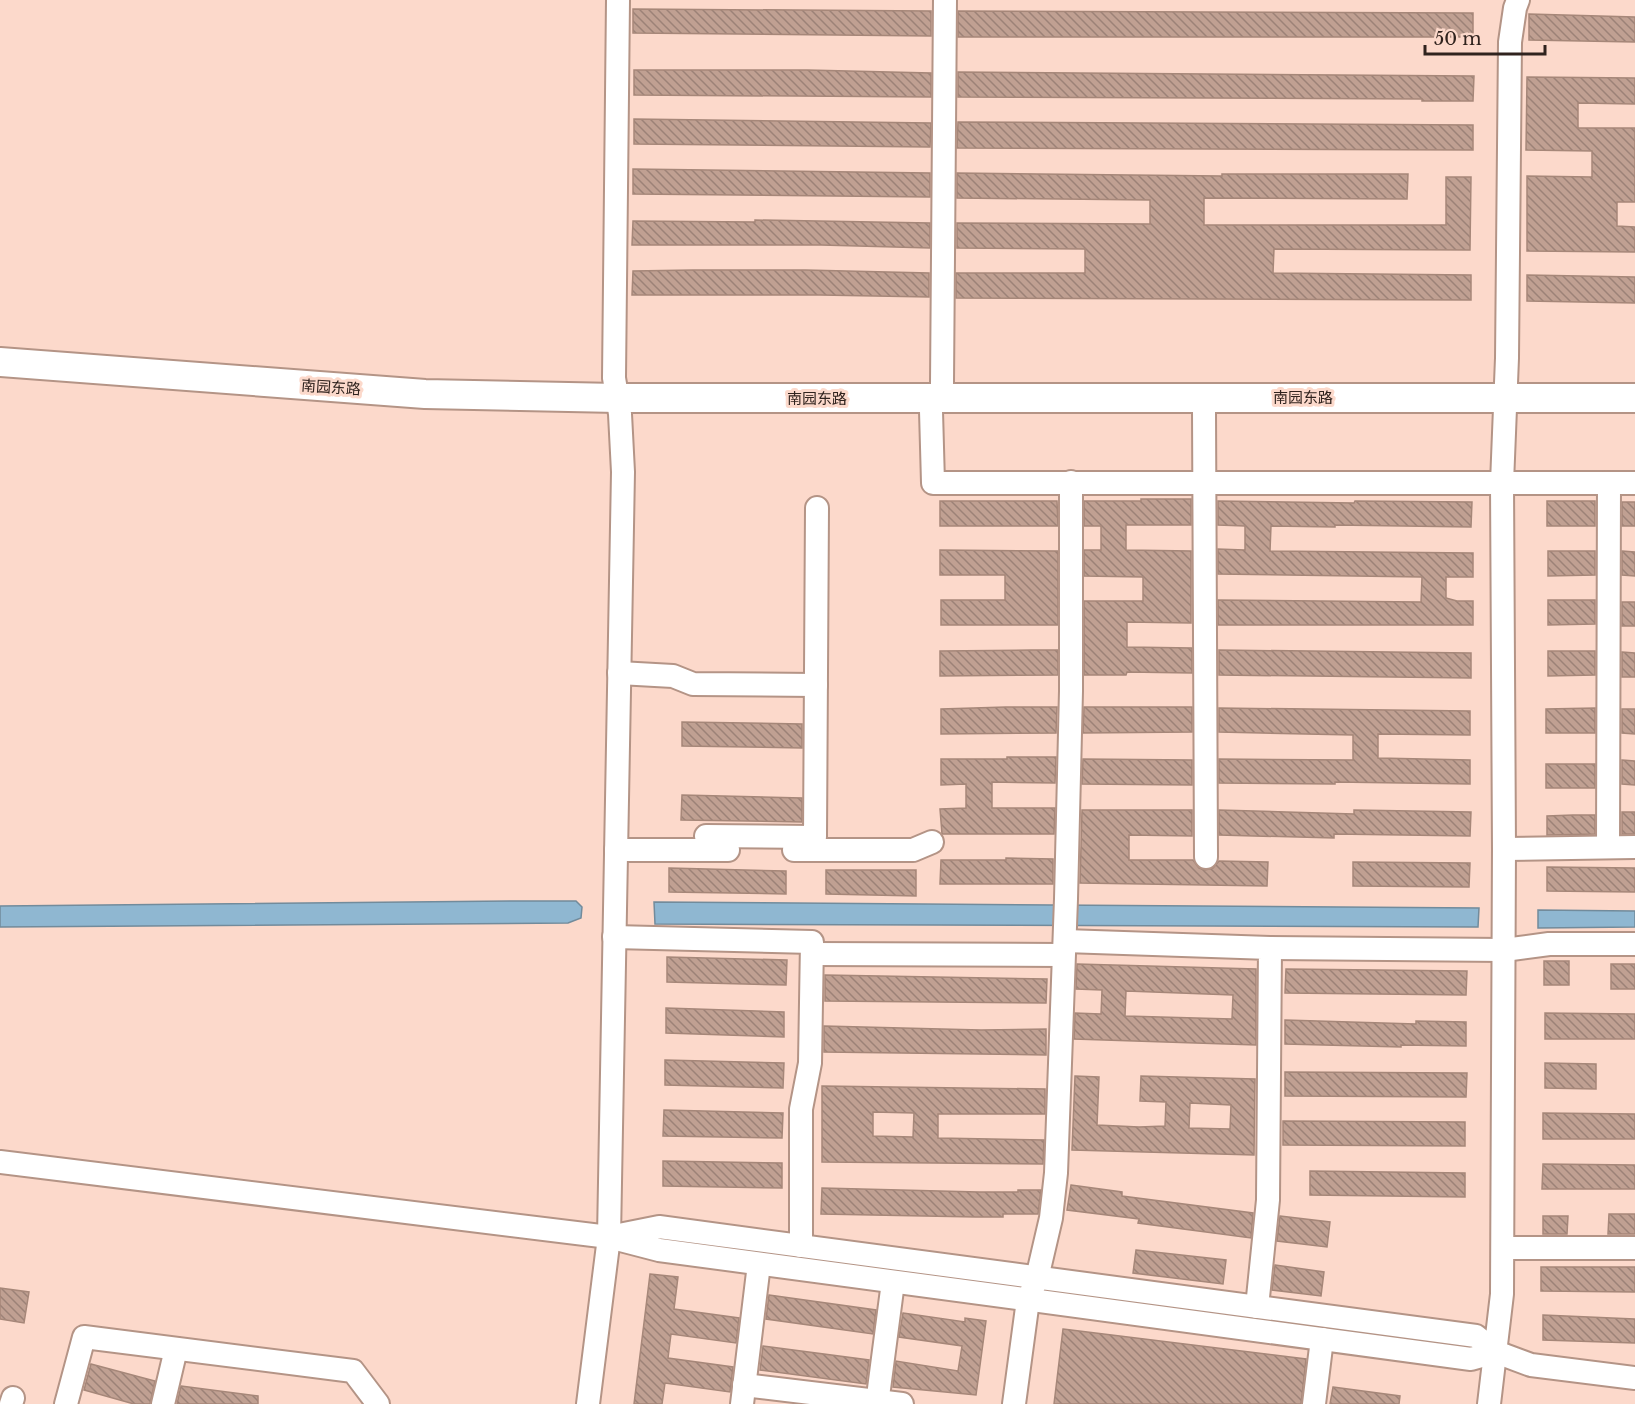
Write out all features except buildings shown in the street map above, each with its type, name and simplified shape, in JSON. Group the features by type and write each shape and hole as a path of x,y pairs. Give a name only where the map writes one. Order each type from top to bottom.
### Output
{"main road":[{"name":"南园东路","path":"0,362 618,406 931,411 1203,410 1504,404 1635,398"},
{"name":"南园东路","path":"0,381 423,412 618,406 1504,404 1635,411"}],"street":[{"path":"588,1404 609,1237 623,472 614,378 618,0"},
{"path":"942,384 945,0"},
{"path":"1489,1404 1502,1294 1503,1248 1502,483 1507,358 1510,42 1518,0"},
{"path":"1203,410 1206,857"},
{"path":"931,411 933,483 1635,483"},
{"path":"1014,1404 1028,1300 1037,1278 1051,1218 1056,1173 1071,691 1071,482"},
{"path":"1608,848 1609,483"},
{"path":"706,836 815,837 817,508"},
{"path":"619,673 673,676 693,684 816,685"},
{"path":"616,849 913,850 932,842"},
{"path":"1504,849 1635,847"},
{"path":"614,938 812,942 810,1063 801,1109 801,1246"},
{"path":"812,954 1064,942 1270,948 1504,950 1549,944 1635,944"},
{"path":"1257,1307 1268,1200 1270,948"},
{"path":"0,1162 609,1237 659,1250 1471,1359 1496,1352"},
{"path":"609,1237 659,1227 1476,1336 1496,1352 1531,1365 1635,1378"},
{"path":"1503,1248 1635,1248"},
{"path":"759,1264 743,1394 902,1404"},
{"path":"877,1402 893,1282"},
{"path":"66,1404 84,1337 353,1371 378,1404"},
{"path":"1314,1404 1322,1340"},
{"path":"163,1404 176,1349"}],"water":[{"path":"576,901 582,907 581,918 568,923 0,927 0,906"},
{"path":"654,902 1479,908 1478,927 655,924"},
{"path":"1538,910 1635,911 1635,927 1538,928"}]}
